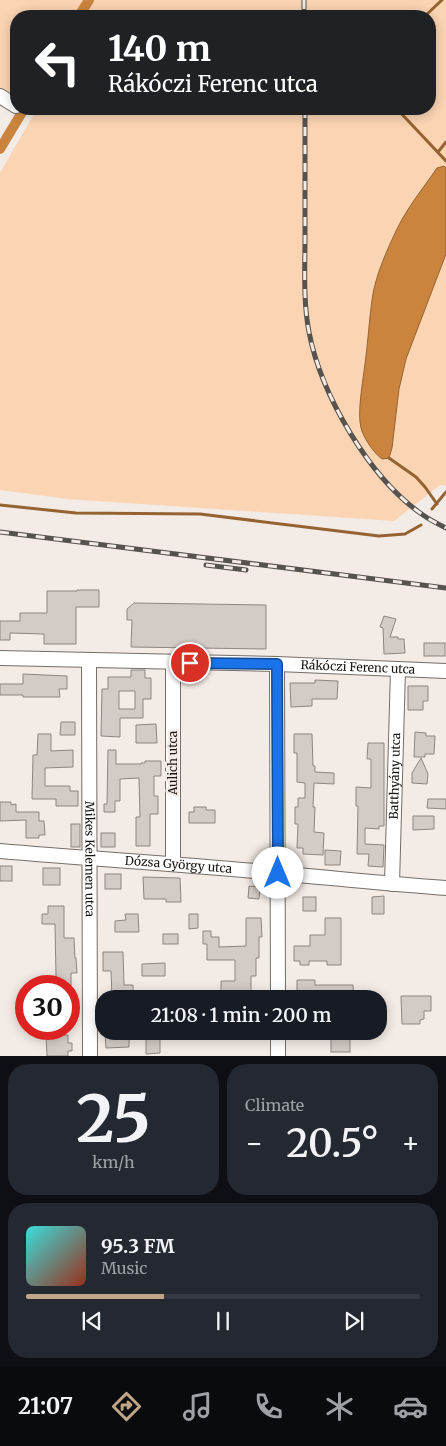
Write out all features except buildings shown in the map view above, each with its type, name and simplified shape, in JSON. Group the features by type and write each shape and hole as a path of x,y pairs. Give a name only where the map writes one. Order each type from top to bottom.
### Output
{"street":[{"name":"Rákóczi Ferenc utca","path":"0,658 277,664 446,671"},
{"name":"Mikes Kelemen utca","path":"89,661 90,1056"},
{"name":"Aulich utca","path":"172,663 173,864"},
{"path":"277,664 278,990"},
{"name":"Batthyány utca","path":"392,884 398,669"},
{"name":"Dózsa György utca","path":"0,851 446,888"},
{"path":"278,1040 278,1056"}],"shaded area":[{"path":"0,0 446,0 446,486 440,485 394,521 67,499 0,490 0,173 33,115 436,115 436,10 10,10 10,97 0,91"},
{"path":"444,166 446,168 446,254 406,359 399,389 392,448 389,458 382,459 367,441 362,432 360,421 361,396 374,291 382,263 401,221 437,168"}],"waterway":[{"path":"83,10 89,0"},
{"path":"431,10 442,0"},
{"path":"0,149 20,115"},
{"path":"403,115 446,161"},
{"path":"438,152 446,142"},
{"path":"389,458 416,477 437,504"},
{"path":"432,509 446,492"},
{"path":"0,505 76,513 200,514 379,536 405,534 421,525"}],"railway":[{"path":"304,0 304,10"},
{"path":"305,115 305,297 309,332 315,356 336,408 367,458 403,499 426,517 446,528"},
{"path":"0,532 446,588"},
{"path":"206,565 246,570"}],"route":[{"path":"190,663 277,664 278,873"}]}
